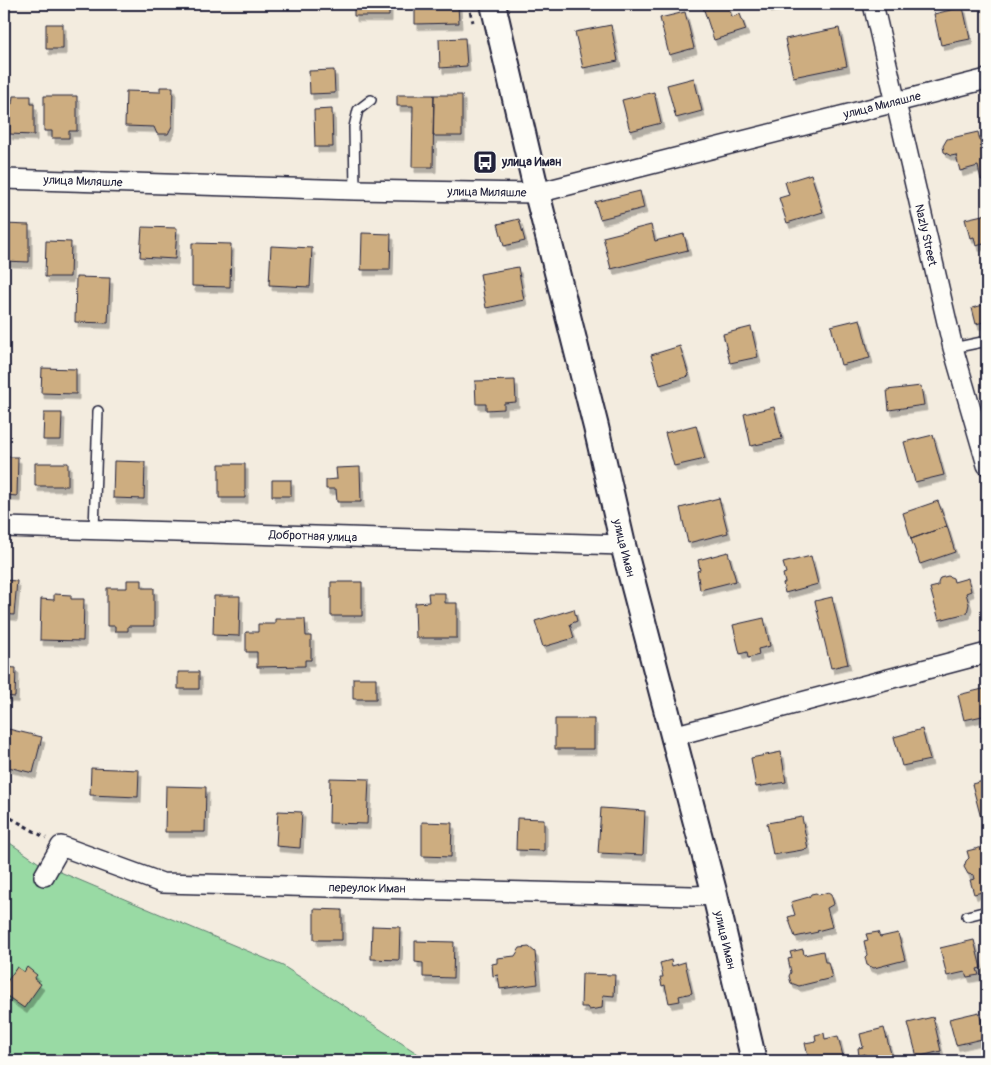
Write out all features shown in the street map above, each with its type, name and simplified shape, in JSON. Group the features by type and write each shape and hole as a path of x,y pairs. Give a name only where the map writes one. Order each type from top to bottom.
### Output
{"street":[{"name":"улица Иман","path":"493,4 623,545 715,895 754,1061"},
{"name":"Nazly Street","path":"873,4 952,348 987,465"},
{"name":"улица Миляшле","path":"4,179 355,190 537,193 987,79"},
{"name":"Добротная улица","path":"4,528 623,545"},
{"path":"673,736 987,653"},
{"path":"44,876 62,846"},
{"name":"переулок Иман","path":"62,846 162,883 715,895"}],"lane":[{"path":"355,190 354,127 358,110 371,100"},
{"path":"952,348 987,341"},
{"path":"94,530 98,410"},
{"path":"967,916 987,911"}],"path":[{"path":"4,814 62,846"}],"green space":[{"path":"4,839 39,863 283,966 429,1061 4,1061"}],"building":[{"path":"354,4 389,4 389,16 354,16"},
{"path":"415,4 458,4 459,23 415,24"},
{"path":"727,4 732,17 740,14 746,30 714,40 703,7"},
{"path":"768,4 786,4 769,7"},
{"path":"963,7 970,39 941,45 934,14"},
{"path":"685,12 694,48 669,55 660,18"},
{"path":"46,24 63,24 63,49 46,49"},
{"path":"611,25 618,61 583,68 575,32"},
{"path":"839,28 847,66 793,77 785,39"},
{"path":"465,38 467,66 440,68 439,39"},
{"path":"334,70 335,93 310,94 309,71"},
{"path":"694,78 702,111 676,118 667,85"},
{"path":"160,87 173,87 172,126 168,134 157,134 154,127 125,126 126,91 160,92"},
{"path":"654,92 661,123 630,131 622,100"},
{"path":"397,95 434,95 433,167 412,167 413,106 397,106"},
{"path":"434,95 462,95 462,136 433,136"},
{"path":"13,96 31,96 31,104 34,104 34,135 9,134 10,104 12,104"},
{"path":"44,96 77,96 77,131 69,131 69,138 52,138 52,131 44,131"},
{"path":"332,109 333,147 315,147 314,110"},
{"path":"978,132 987,170 987,178 981,180 978,166 960,171 956,155 951,156 944,152 943,146 947,139"},
{"path":"811,174 823,212 787,223 779,198 789,195 785,182"},
{"path":"640,191 644,208 600,219 595,202"},
{"path":"987,214 987,243 976,246 974,237 970,238 965,219"},
{"path":"519,219 525,241 504,246 498,224"},
{"path":"4,224 29,225 29,262 4,261"},
{"path":"651,225 655,241 684,234 688,250 611,269 603,237"},
{"path":"142,227 177,228 175,259 140,257"},
{"path":"362,233 391,234 390,270 361,270"},
{"path":"46,241 71,242 70,277 45,277"},
{"path":"192,243 231,244 230,287 192,286"},
{"path":"271,246 312,248 310,287 269,285"},
{"path":"518,267 524,300 486,308 480,274"},
{"path":"76,277 110,278 108,323 75,322"},
{"path":"987,304 987,321 976,324 972,308"},
{"path":"860,319 870,358 841,365 831,326"},
{"path":"751,327 758,357 730,363 723,334"},
{"path":"680,346 689,376 660,385 651,355"},
{"path":"42,368 76,369 76,394 41,393"},
{"path":"515,380 516,402 504,403 504,409 486,410 486,404 476,404 475,381"},
{"path":"921,386 924,405 889,410 887,390"},
{"path":"774,407 782,439 751,446 744,414"},
{"path":"44,413 62,413 61,440 43,440"},
{"path":"696,425 705,459 674,466 665,433"},
{"path":"933,435 944,475 915,482 904,442"},
{"path":"4,457 18,457 17,496 4,495"},
{"path":"114,461 145,462 144,499 113,498"},
{"path":"35,463 68,463 68,486 35,486"},
{"path":"219,464 245,464 245,498 219,498"},
{"path":"360,467 361,502 337,502 336,489 326,489 326,480 337,479 336,468"},
{"path":"272,480 291,480 291,496 272,496"},
{"path":"719,498 728,533 688,543 680,508"},
{"path":"938,501 947,526 911,539 903,513"},
{"path":"947,526 955,552 920,564 911,539"},
{"path":"728,552 736,581 700,590 697,571 700,570 698,560"},
{"path":"811,556 818,584 785,593 783,574 786,573 783,563"},
{"path":"948,576 953,578 954,582 968,578 971,591 966,593 969,604 967,613 939,620 930,588 938,586 940,578"},
{"path":"4,580 17,581 14,615 4,614"},
{"path":"127,580 142,580 142,588 154,588 154,626 128,626 128,631 115,631 115,626 107,626 107,588 127,588"},
{"path":"331,582 362,582 362,616 331,616"},
{"path":"428,593 445,593 445,603 457,603 457,638 416,638 415,603 429,602"},
{"path":"54,594 71,595 71,599 84,599 83,641 40,640 41,599 54,600"},
{"path":"214,596 240,596 239,636 213,635"},
{"path":"832,597 848,664 831,668 815,601"},
{"path":"574,609 577,621 570,624 574,638 543,647 535,621"},
{"path":"764,618 770,646 758,649 759,655 748,658 747,652 740,654 733,625"},
{"path":"275,619 305,619 306,636 311,636 311,660 305,660 305,666 257,667 257,652 246,652 246,632 258,632 258,624 275,624"},
{"path":"4,667 16,668 15,697 4,696"},
{"path":"178,672 199,672 199,689 178,689"},
{"path":"353,678 376,678 376,699 353,699"},
{"path":"987,688 987,715 964,720 958,695"},
{"path":"555,719 594,719 594,749 555,749"},
{"path":"4,728 42,737 33,773 4,766"},
{"path":"922,729 930,760 902,766 894,737"},
{"path":"781,752 786,782 756,787 751,758"},
{"path":"91,768 139,770 138,797 90,795"},
{"path":"330,778 369,779 367,824 329,823"},
{"path":"987,780 987,820 982,822 972,784"},
{"path":"166,786 206,787 205,832 165,832"},
{"path":"601,808 645,811 643,855 598,853"},
{"path":"278,811 302,812 300,848 276,846"},
{"path":"802,817 808,849 773,855 767,823"},
{"path":"517,818 544,819 544,851 516,850"},
{"path":"422,822 452,823 451,857 422,856"},
{"path":"987,846 987,891 974,894 970,880 975,879 974,875 968,874 964,867 969,858 967,851"},
{"path":"828,892 831,894 834,904 827,908 832,927 795,937 788,917 795,915 791,902 809,897 811,894 816,893 819,895"},
{"path":"314,909 342,910 342,940 314,940"},
{"path":"372,926 400,927 399,960 371,959"},
{"path":"878,932 880,937 898,933 905,960 874,968 867,965 864,941 868,940 866,934"},
{"path":"974,940 981,968 977,969 979,975 967,977 965,972 947,976 940,948"},
{"path":"415,941 454,942 453,978 423,977 423,963 415,962"},
{"path":"529,947 535,952 538,984 500,989 498,975 493,976 492,964 497,963 497,958 515,956 520,948"},
{"path":"803,949 804,955 823,951 825,962 828,962 832,978 799,986 791,983 788,959 792,958 790,952"},
{"path":"671,960 672,966 685,962 692,993 679,996 680,1001 669,1003 665,985 662,986 660,977 663,977 660,963"},
{"path":"17,967 24,972 27,967 37,975 34,979 41,984 24,1008 4,994 4,986"},
{"path":"582,974 615,975 614,996 603,995 602,1008 589,1010 587,1007 581,1007"},
{"path":"979,1012 986,1038 956,1045 949,1019"},
{"path":"933,1017 941,1051 917,1057 908,1023"},
{"path":"884,1028 893,1061 867,1061 865,1054 859,1056 858,1048 863,1047 860,1034"},
{"path":"824,1033 825,1039 838,1036 844,1060 809,1061 805,1043 816,1041 815,1035"}],"place":[{"name":"улица Иман","path":"485,162"}]}
